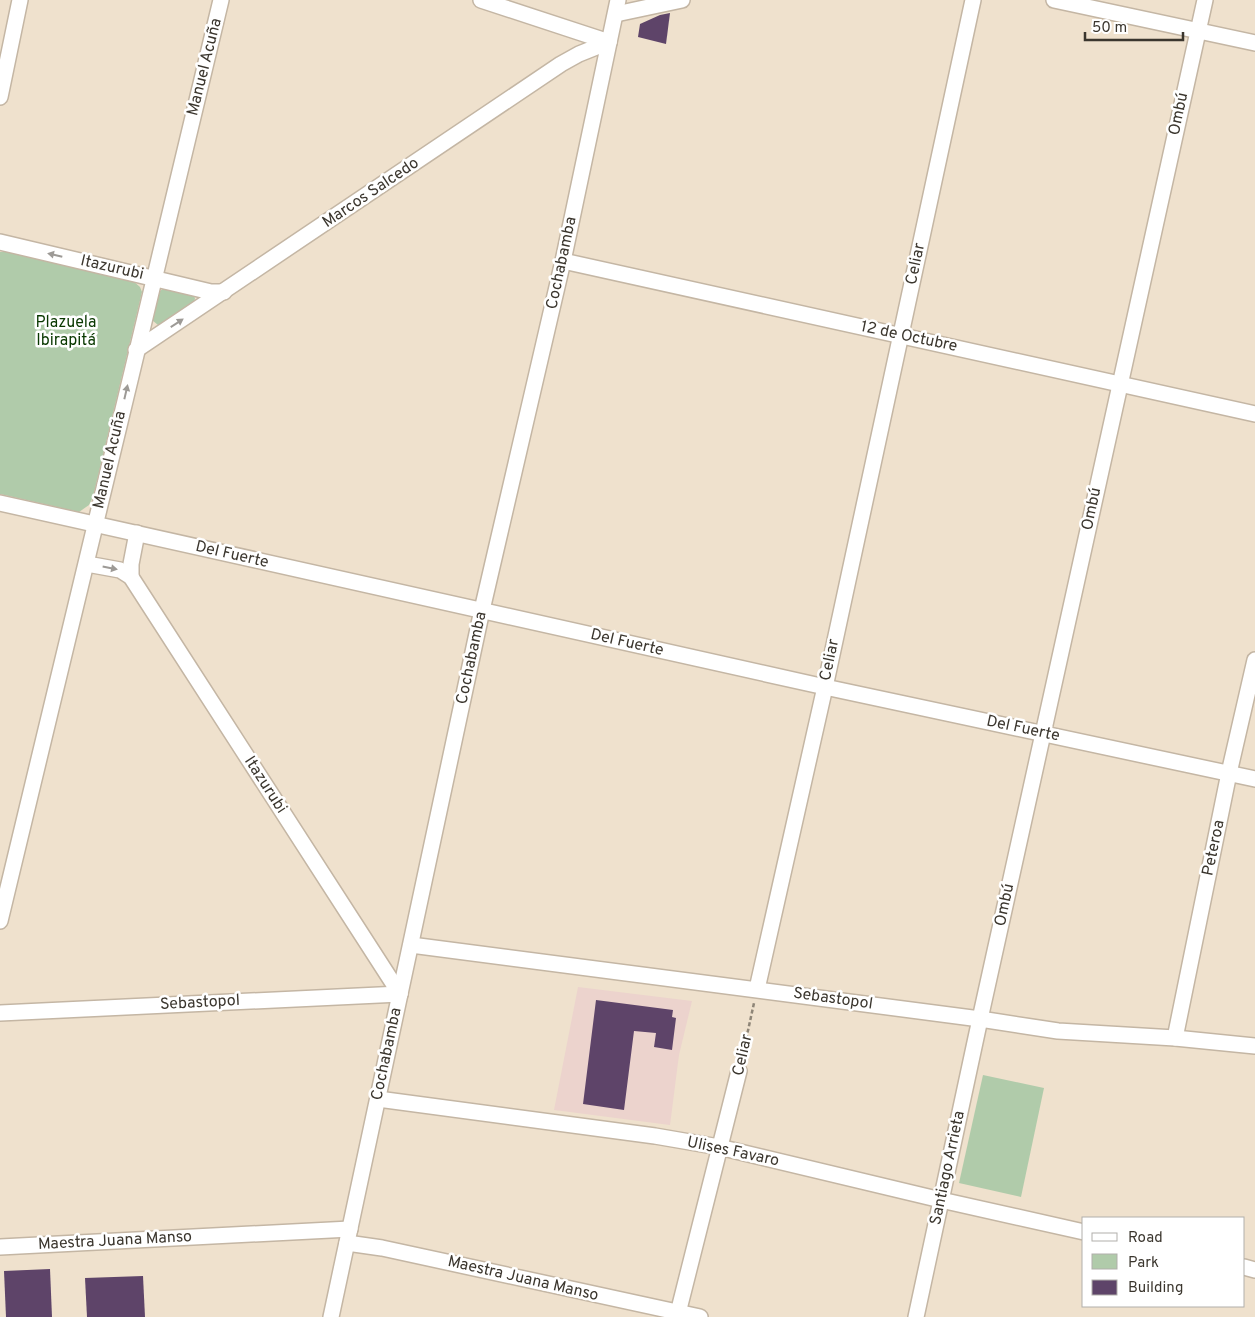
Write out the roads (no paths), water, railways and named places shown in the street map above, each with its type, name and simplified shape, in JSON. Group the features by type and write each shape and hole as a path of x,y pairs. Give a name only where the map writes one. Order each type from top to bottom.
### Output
{"street":[{"path":"0,97 20,0"},
{"name":"Manuel Acuña","path":"0,921 221,0"},
{"path":"481,0 609,42"},
{"path":"617,7 682,0"},
{"name":"Celiar","path":"757,989 825,687 973,0"},
{"path":"1054,0 1255,43"},
{"name":"Ombú","path":"980,1019 1205,0"},
{"name":"Cochabamba","path":"331,1317 482,610 563,261 617,7"},
{"name":"Marcos Salcedo","path":"136,350 561,64 579,54 609,42"},
{"name":"Itazurubi","path":"0,242 211,292 224,292"},
{"name":"12 de Octubre","path":"563,261 1255,414"},
{"name":"Del Fuerte","path":"0,503 825,687 1255,779"},
{"path":"87,564 120,570 131,576 131,564 138,534"},
{"name":"Itazurubi","path":"131,576 400,994"},
{"name":"Peteroa","path":"1175,1038 1229,773 1255,660"},
{"name":"Sebastopol","path":"411,945 757,989 980,1019 1058,1032 1175,1038 1255,1046"},
{"name":"Sebastopol","path":"0,1013 400,994"},
{"name":"Santiago Arrieta","path":"916,1317 980,1019"},
{"name":"Celiar","path":"678,1315 739,1071"},
{"name":"Ulises Favaro","path":"378,1099 656,1136 719,1147 1082,1232"},
{"name":"Maestra Juana Manso","path":"0,1247 348,1236 382,1248 678,1315 700,1317"}],"park label":[{"name":"Plazuela Ibirapitá","path":"66,332"}]}
